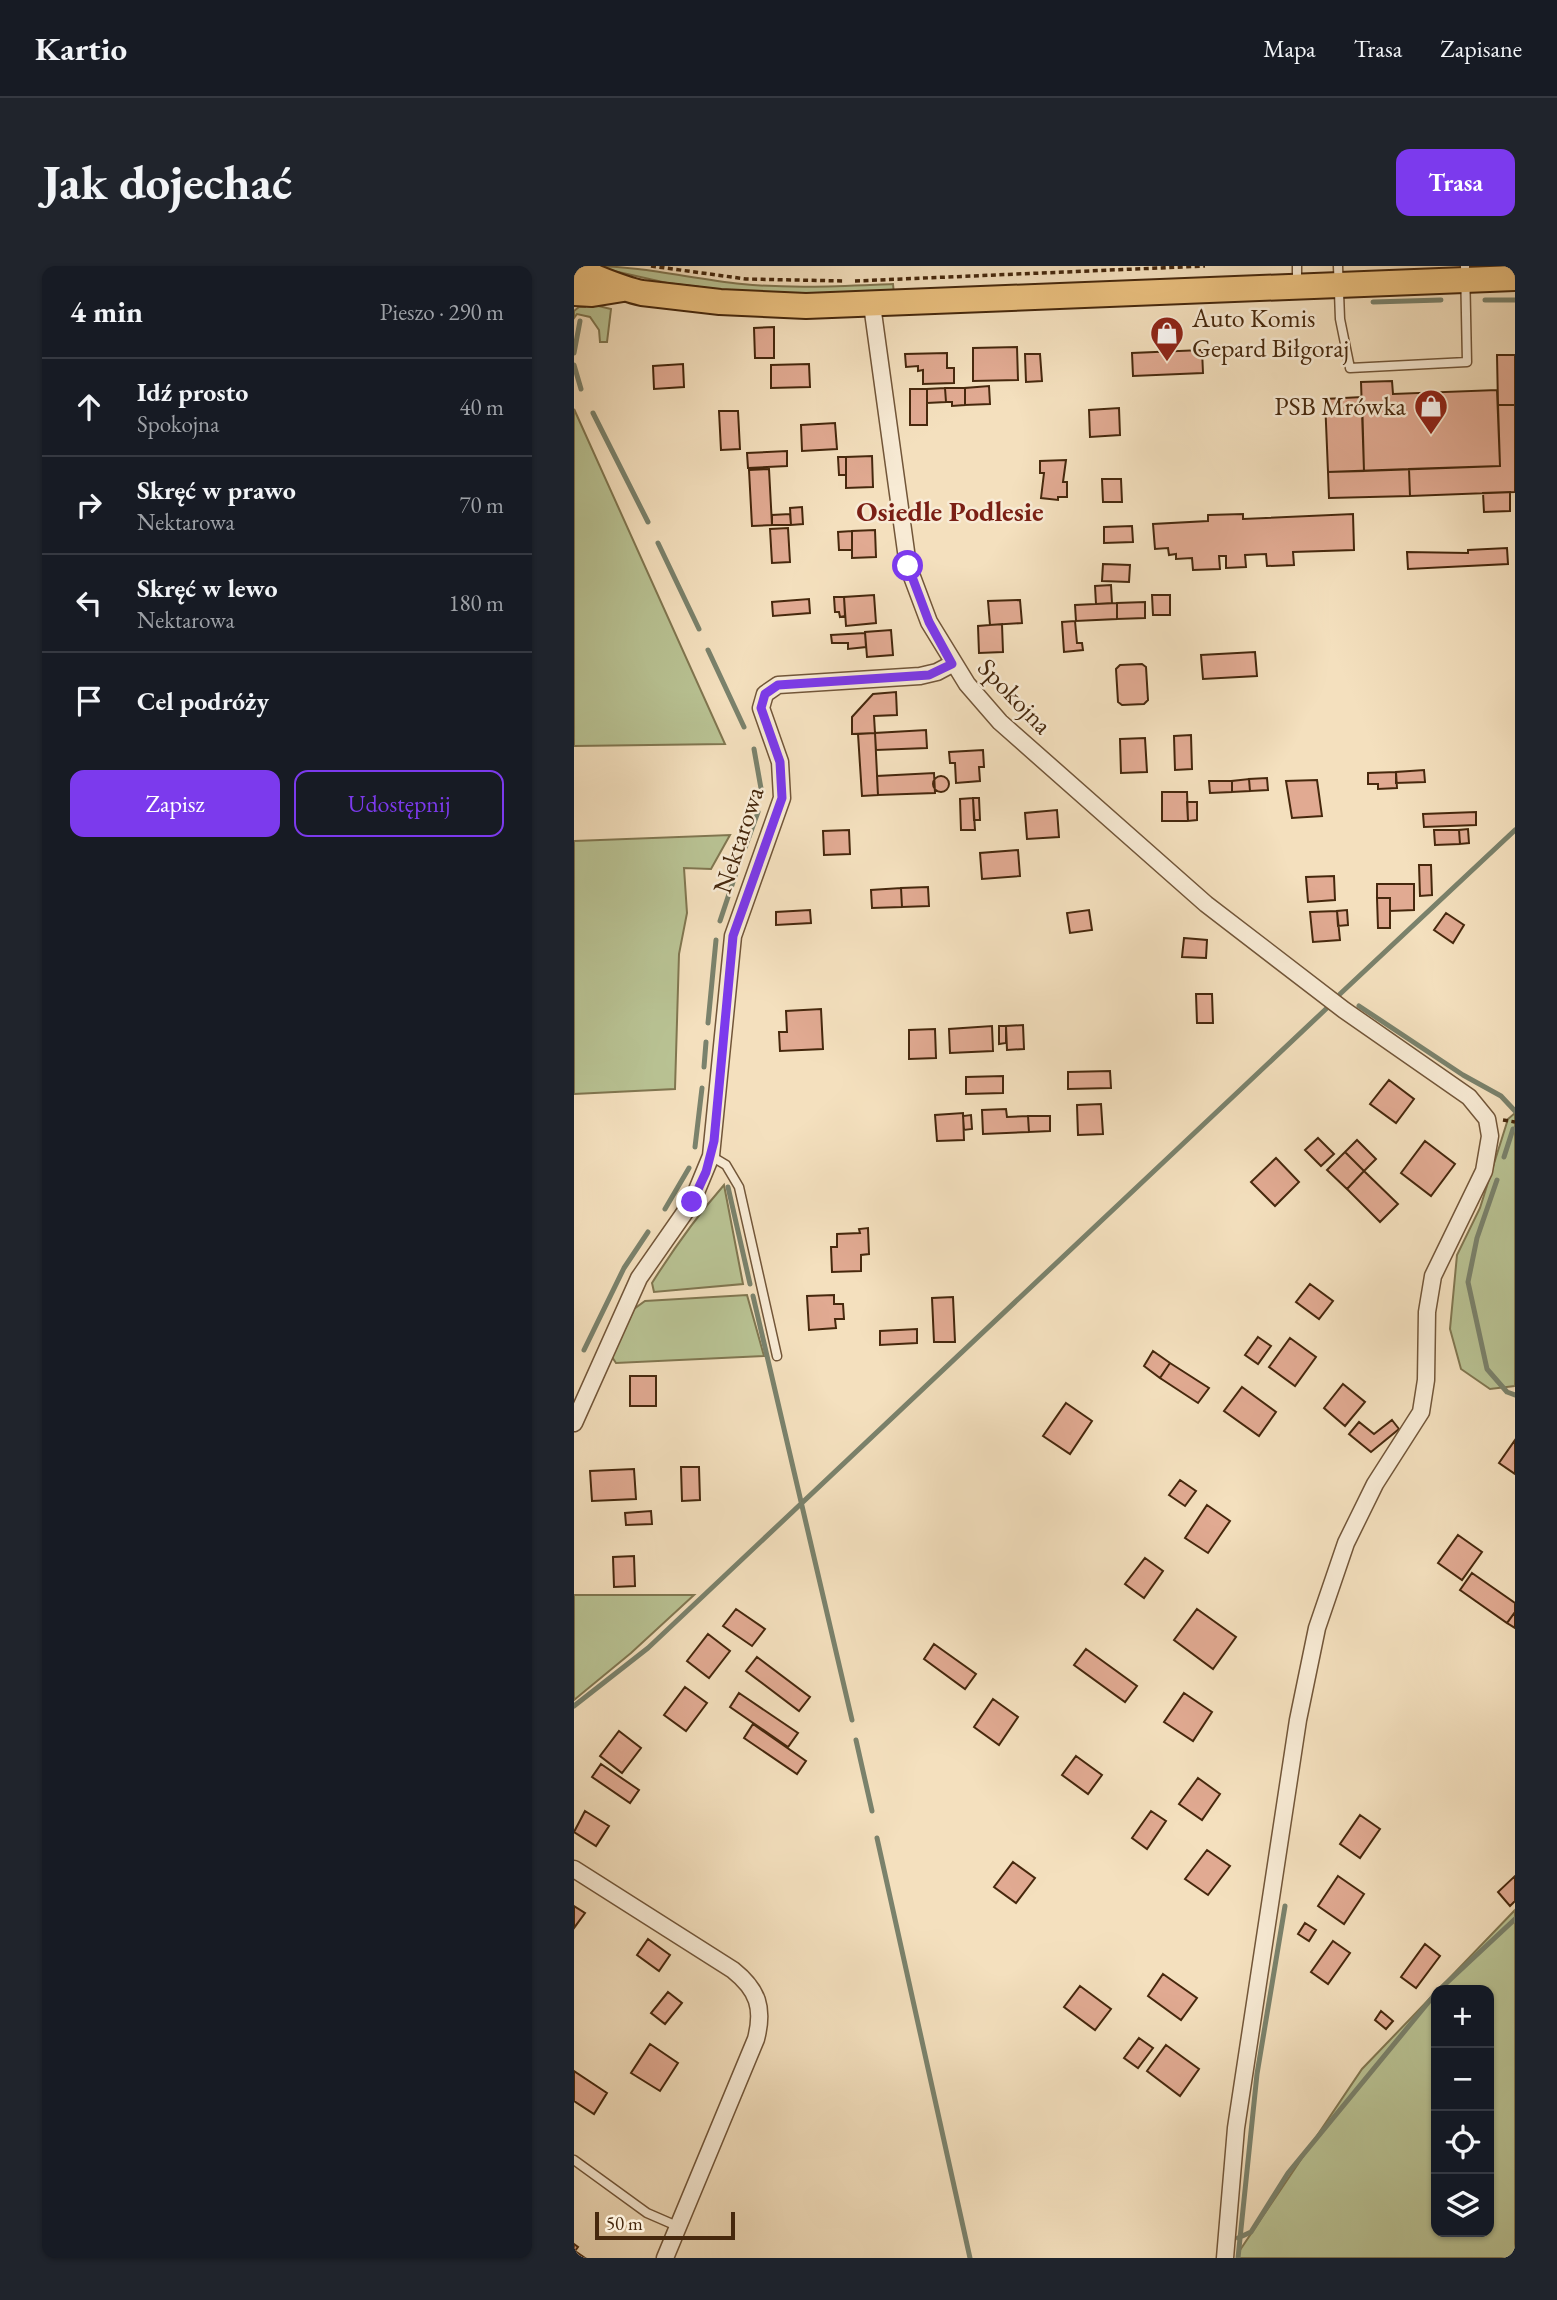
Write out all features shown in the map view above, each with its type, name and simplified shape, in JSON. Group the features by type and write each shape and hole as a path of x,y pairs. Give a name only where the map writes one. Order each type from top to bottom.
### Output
{"main road":[{"path":"574,269 596,275 623,289"},
{"path":"574,293 592,294 623,289 745,304 872,305 1297,277 1465,273 1515,278"}],"street":[{"name":"Spokojna","path":"872,305 905,553 920,601 952,664 1000,722 1216,912 1329,999 1469,1097 1486,1119 1489,1146 1478,1187 1433,1276 1427,1312 1426,1380 1420,1412 1375,1483 1346,1543 1317,1628 1298,1720 1236,2128 1225,2258"},
{"name":"Nektarowa","path":"574,1423 636,1285 654,1253 692,1202 711,1156 733,936 782,798 780,762 762,716 762,700 765,694 778,685 929,675 952,664"},
{"path":"574,1869 733,1970 753,1989 759,2000 759,2025 755,2039 666,2258"}],"lane":[{"path":"1339,276 1340,319 1350,368 1467,362 1465,273"},
{"path":"711,1156 726,1165 739,1187 777,1356"},
{"path":"574,2160 647,2213 677,2226"}],"path":[{"path":"651,266 723,277 804,282 1205,266"},
{"path":"1073,271 1076,266"}],"green space":[{"path":"592,266 629,268 761,286 893,284 894,294 757,294 667,283"},
{"path":"586,303 611,309 607,342 600,342 599,330 590,317 577,314 574,318 574,311 585,307"},
{"path":"574,409 725,744 574,746"},
{"path":"730,835 711,869 684,868 687,913 679,954 675,1089 574,1094 574,841"},
{"path":"1515,1113 1515,1386 1490,1389 1461,1369 1450,1329 1457,1255 1480,1208 1508,1119"},
{"path":"724,1185 743,1284 654,1292 652,1283 660,1270 695,1220"},
{"path":"747,1295 764,1356 616,1363 612,1357 634,1309 645,1301"},
{"path":"574,1595 694,1595 631,1653 574,1700"},
{"path":"1515,1910 1515,2258 1238,2258 1238,2253 1362,2069 1431,1997 1431,2237 1494,2237 1494,1985 1443,1985"}],"building":[{"path":"774,327 774,358 755,358 754,328"},
{"path":"1017,347 1018,380 973,381 973,348"},
{"name":"Auto Komis Gepard Biłgoraj","path":"1202,350 1203,373 1133,376 1132,353"},
{"path":"947,353 947,368 954,368 954,383 923,384 923,370 918,371 918,366 906,367 905,354"},
{"path":"1025,354 1040,354 1042,381 1026,382"},
{"path":"1497,355 1515,355 1515,405 1498,405"},
{"path":"683,364 684,387 654,389 653,366"},
{"path":"809,364 810,387 771,388 771,365"},
{"name":"PSB Mrówka","path":"1392,381 1393,394 1497,390 1500,466 1364,471 1361,382"},
{"path":"989,386 990,404 965,405 965,388"},
{"path":"945,388 946,402 927,403 927,389"},
{"path":"945,388 965,388 965,405 952,406 952,402 946,402"},
{"path":"910,389 927,389 927,425 910,425"},
{"path":"1362,397 1364,471 1328,472 1325,399"},
{"path":"1498,405 1515,405 1515,492 1410,496 1409,469 1500,466"},
{"path":"1119,408 1120,435 1090,437 1089,410"},
{"path":"719,411 738,411 740,449 721,450"},
{"path":"835,423 837,449 802,451 801,425"},
{"path":"787,451 787,466 748,468 747,453"},
{"path":"872,456 873,487 846,488 846,457"},
{"path":"838,457 846,457 846,475 839,475"},
{"path":"1066,460 1063,482 1067,482 1067,497 1058,497 1058,500 1041,498 1044,473 1040,473 1040,461"},
{"path":"769,469 772,525 752,526 749,470"},
{"path":"1409,469 1410,496 1329,498 1328,472"},
{"path":"1102,479 1121,479 1122,502 1103,502"},
{"path":"1510,492 1510,511 1484,512 1483,493"},
{"path":"802,507 803,524 791,525 790,508"},
{"path":"790,514 791,525 772,525 772,515"},
{"path":"1243,514 1243,519 1353,514 1354,550 1293,552 1294,565 1267,566 1266,554 1245,555 1246,567 1226,568 1226,556 1219,556 1220,569 1193,570 1192,558 1176,559 1176,554 1169,555 1168,548 1155,549 1153,524 1208,521 1208,515"},
{"path":"1132,526 1133,542 1104,543 1104,527"},
{"path":"788,528 790,562 772,563 770,529"},
{"path":"875,530 876,557 852,558 852,531"},
{"path":"852,531 852,550 839,550 838,532"},
{"path":"1507,548 1508,564 1408,569 1407,552 1468,553 1468,550"},
{"path":"1103,564 1130,565 1129,582 1102,581"},
{"path":"1111,585 1112,603 1096,604 1095,586"},
{"path":"874,595 876,623 846,626 844,597"},
{"path":"1152,595 1170,595 1170,615 1153,615"},
{"path":"834,597 844,597 845,616 840,617 839,612 835,612"},
{"path":"809,599 810,613 773,616 772,602"},
{"path":"1020,600 1022,623 990,625 988,601"},
{"path":"1145,602 1145,618 1117,619 1117,603"},
{"path":"1117,603 1117,619 1076,621 1075,605"},
{"path":"1075,621 1077,643 1082,643 1083,650 1064,652 1062,622"},
{"path":"1002,624 1003,652 979,653 978,626"},
{"path":"891,630 893,655 867,657 865,632"},
{"path":"865,633 866,647 848,649 848,643 832,643 831,635"},
{"path":"1255,652 1257,676 1203,679 1201,655"},
{"path":"1142,664 1146,667 1148,700 1144,704 1122,705 1118,702 1116,669 1120,665"},
{"path":"896,692 897,715 874,716 875,733 852,734 852,717 873,694"},
{"path":"926,730 927,748 876,750 875,733"},
{"path":"875,733 878,795 862,796 858,734"},
{"path":"1191,735 1192,769 1175,770 1174,736"},
{"path":"1145,738 1147,772 1121,773 1120,739"},
{"path":"983,750 984,767 979,767 980,781 956,783 955,763 950,763 949,752"},
{"path":"1424,770 1425,782 1396,783 1396,772"},
{"path":"1396,772 1397,788 1378,789 1378,784 1368,784 1368,773"},
{"path":"934,773 935,793 878,795 877,776"},
{"path":"938,776 944,776 949,784 947,790 938,792 933,787 933,781"},
{"path":"1267,778 1268,790 1250,791 1249,779"},
{"path":"1249,779 1250,791 1232,792 1232,781"},
{"path":"1317,780 1322,816 1292,818 1286,781"},
{"path":"1209,781 1232,781 1232,792 1210,793"},
{"path":"1162,792 1187,792 1188,821 1162,821"},
{"path":"973,798 979,798 980,820 974,820"},
{"path":"973,798 975,830 961,830 960,799"},
{"path":"1187,802 1197,802 1197,820 1188,821"},
{"path":"1057,810 1059,837 1027,839 1025,813"},
{"path":"1476,812 1476,825 1424,827 1423,814"},
{"path":"1468,829 1469,843 1460,844 1459,830"},
{"path":"849,830 850,854 824,855 823,831"},
{"path":"1434,830 1459,830 1460,844 1435,845"},
{"path":"1018,850 1020,876 982,879 980,853"},
{"path":"1419,865 1431,865 1432,895 1420,896"},
{"path":"1334,876 1335,900 1308,902 1306,877"},
{"path":"1377,884 1414,884 1414,910 1390,911 1390,898 1377,898"},
{"path":"928,887 929,906 902,907 901,888"},
{"path":"901,888 902,907 872,908 871,890"},
{"path":"1377,898 1390,898 1390,928 1378,928"},
{"path":"810,910 811,923 776,925 776,912"},
{"path":"1089,910 1092,930 1070,933 1067,913"},
{"path":"1347,910 1348,925 1338,926 1337,911"},
{"path":"1337,911 1340,940 1313,942 1310,912"},
{"path":"1446,913 1464,925 1453,943 1434,930"},
{"path":"1184,938 1207,940 1206,958 1182,957"},
{"path":"1196,994 1212,994 1213,1023 1197,1023"},
{"path":"821,1009 823,1049 780,1051 779,1032 787,1032 786,1011"},
{"path":"1023,1025 1024,1049 1007,1050 1006,1026"},
{"path":"992,1026 993,1051 950,1053 949,1029"},
{"path":"999,1026 1006,1026 1006,1043 999,1044"},
{"path":"935,1029 936,1058 909,1059 909,1030"},
{"path":"1110,1071 1111,1088 1068,1089 1068,1072"},
{"path":"1003,1076 1003,1093 966,1094 966,1077"},
{"path":"1389,1080 1414,1099 1396,1123 1370,1104"},
{"path":"1101,1104 1103,1134 1078,1135 1077,1105"},
{"path":"1006,1109 1007,1117 1028,1116 1029,1132 983,1134 982,1110"},
{"path":"963,1113 964,1140 937,1141 935,1115"},
{"path":"971,1115 972,1129 964,1130 963,1116"},
{"path":"1028,1116 1050,1116 1050,1131 1029,1132"},
{"path":"1318,1138 1334,1154 1321,1166 1305,1150"},
{"path":"1357,1140 1376,1159 1364,1171 1345,1152"},
{"path":"1425,1141 1455,1164 1431,1196 1401,1173"},
{"path":"1345,1152 1364,1171 1347,1189 1327,1170"},
{"path":"1276,1158 1299,1182 1275,1206 1251,1182"},
{"path":"1364,1171 1398,1204 1380,1222 1347,1189"},
{"path":"868,1228 869,1254 861,1255 861,1271 832,1272 831,1247 837,1247 837,1234 860,1233 859,1229"},
{"path":"1310,1284 1333,1301 1319,1319 1296,1302"},
{"path":"834,1295 834,1304 843,1304 844,1319 835,1319 836,1328 809,1330 807,1296"},
{"path":"953,1297 955,1342 934,1342 932,1298"},
{"path":"917,1329 917,1343 880,1345 880,1331"},
{"path":"1258,1337 1271,1346 1258,1364 1245,1355"},
{"path":"1290,1338 1316,1357 1295,1386 1269,1367"},
{"path":"1153,1351 1170,1363 1160,1378 1144,1366"},
{"path":"1170,1363 1209,1388 1198,1403 1160,1378"},
{"path":"630,1376 656,1376 656,1406 630,1406"},
{"path":"1343,1384 1365,1402 1345,1426 1324,1408"},
{"path":"1242,1387 1276,1412 1259,1436 1224,1411"},
{"path":"1066,1403 1092,1421 1070,1454 1043,1436"},
{"path":"1392,1420 1399,1429 1371,1452 1349,1434 1359,1422 1374,1434"},
{"path":"1515,1440 1515,1474 1499,1463"},
{"path":"681,1467 699,1467 700,1500 682,1501"},
{"path":"634,1469 636,1499 592,1501 590,1471"},
{"path":"1180,1480 1196,1491 1185,1506 1169,1495"},
{"path":"1207,1505 1230,1521 1208,1553 1185,1538"},
{"path":"651,1511 652,1524 626,1525 625,1513"},
{"path":"1458,1535 1482,1552 1462,1580 1438,1563"},
{"path":"634,1556 635,1586 614,1587 613,1557"},
{"path":"1145,1558 1163,1571 1144,1598 1125,1584"},
{"path":"1472,1573 1515,1603 1515,1612 1507,1623 1460,1590"},
{"path":"736,1609 765,1629 752,1646 723,1626"},
{"path":"1197,1609 1236,1637 1213,1669 1174,1640"},
{"path":"1515,1612 1515,1628 1507,1623"},
{"path":"708,1634 730,1651 709,1678 687,1661"},
{"path":"934,1644 976,1674 965,1689 924,1659"},
{"path":"1086,1649 1137,1686 1125,1702 1074,1665"},
{"path":"757,1657 810,1697 799,1711 746,1671"},
{"path":"685,1687 707,1703 686,1731 664,1715"},
{"path":"739,1693 798,1733 788,1747 730,1707"},
{"path":"1184,1693 1212,1712 1193,1741 1164,1722"},
{"path":"993,1699 1018,1717 999,1745 974,1727"},
{"path":"753,1724 806,1761 797,1774 744,1738"},
{"path":"619,1731 641,1748 622,1773 600,1756"},
{"path":"1076,1756 1102,1775 1088,1794 1062,1775"},
{"path":"601,1764 639,1790 630,1803 592,1777"},
{"path":"1198,1778 1220,1794 1202,1820 1179,1804"},
{"path":"585,1811 609,1826 596,1846 574,1832"},
{"path":"1151,1811 1166,1821 1147,1849 1132,1838"},
{"path":"1360,1815 1380,1829 1360,1858 1340,1844"},
{"path":"1207,1850 1230,1866 1208,1895 1185,1879"},
{"path":"1013,1862 1035,1878 1016,1903 994,1887"},
{"path":"1338,1876 1364,1894 1344,1924 1318,1906"},
{"path":"1515,1876 1515,1901 1510,1906 1498,1892"},
{"path":"574,1906 585,1913 574,1928"},
{"path":"1305,1923 1316,1930 1309,1941 1298,1934"},
{"path":"648,1939 670,1955 659,1971 637,1955"},
{"path":"1333,1941 1350,1953 1328,1984 1311,1972"},
{"path":"1425,1944 1440,1956 1416,1988 1401,1977"},
{"path":"1163,1974 1197,1998 1181,2020 1148,1996"},
{"path":"1080,1986 1111,2009 1095,2030 1064,2007"},
{"path":"668,1992 682,2003 665,2024 651,2013"},
{"path":"1381,2011 1393,2021 1386,2029 1375,2020"},
{"path":"1139,2038 1153,2048 1138,2068 1124,2058"},
{"path":"650,2044 678,2063 660,2091 631,2073"},
{"path":"1166,2045 1199,2069 1180,2096 1147,2071"},
{"path":"574,2071 607,2093 594,2114 574,2101"},
{"path":"574,2244 578,2247 575,2251 585,2258 574,2258"}],"waterway":[{"path":"1373,302 1441,300"},
{"path":"1485,300 1515,300"},
{"path":"574,353 580,321"},
{"path":"574,365 581,389"},
{"path":"593,413 648,522"},
{"path":"658,543 699,629"},
{"path":"708,650 744,727"},
{"path":"754,749 762,794"},
{"path":"745,848 758,812"},
{"path":"1340,994 1515,830"},
{"path":"720,921 737,870"},
{"path":"708,1023 716,940"},
{"path":"1359,1006 1463,1075 1501,1096 1515,1111"},
{"path":"574,1706 648,1648 1327,1008"},
{"path":"704,1067 706,1042"},
{"path":"695,1147 702,1088"},
{"path":"1504,1157 1513,1129"},
{"path":"665,1209 689,1168"},
{"path":"1497,1180 1477,1238 1468,1282 1487,1369 1507,1392 1515,1395"},
{"path":"728,1187 750,1284"},
{"path":"584,1350 624,1268 648,1232"},
{"path":"753,1296 852,1720"},
{"path":"856,1740 872,1811"},
{"path":"877,1838 970,2258"},
{"path":"1238,2258 1257,2074 1285,1906"},
{"path":"1444,1985 1515,1919"},
{"path":"1238,2238 1251,2232 1288,2173 1431,1999"}],"place":[{"name":"Auto Komis Gepard Biłgoraj","path":"1167,363"},
{"name":"PSB Mrówka","path":"1431,436"}],"district":[{"name":"Osiedle Podlesie","path":"950,511"}],"route":[{"path":"692,1202 706,1172 714,1141 733,936 782,798 780,762 762,716 762,700 771,688 778,685 929,675 952,664 929,622 908,566"}]}
